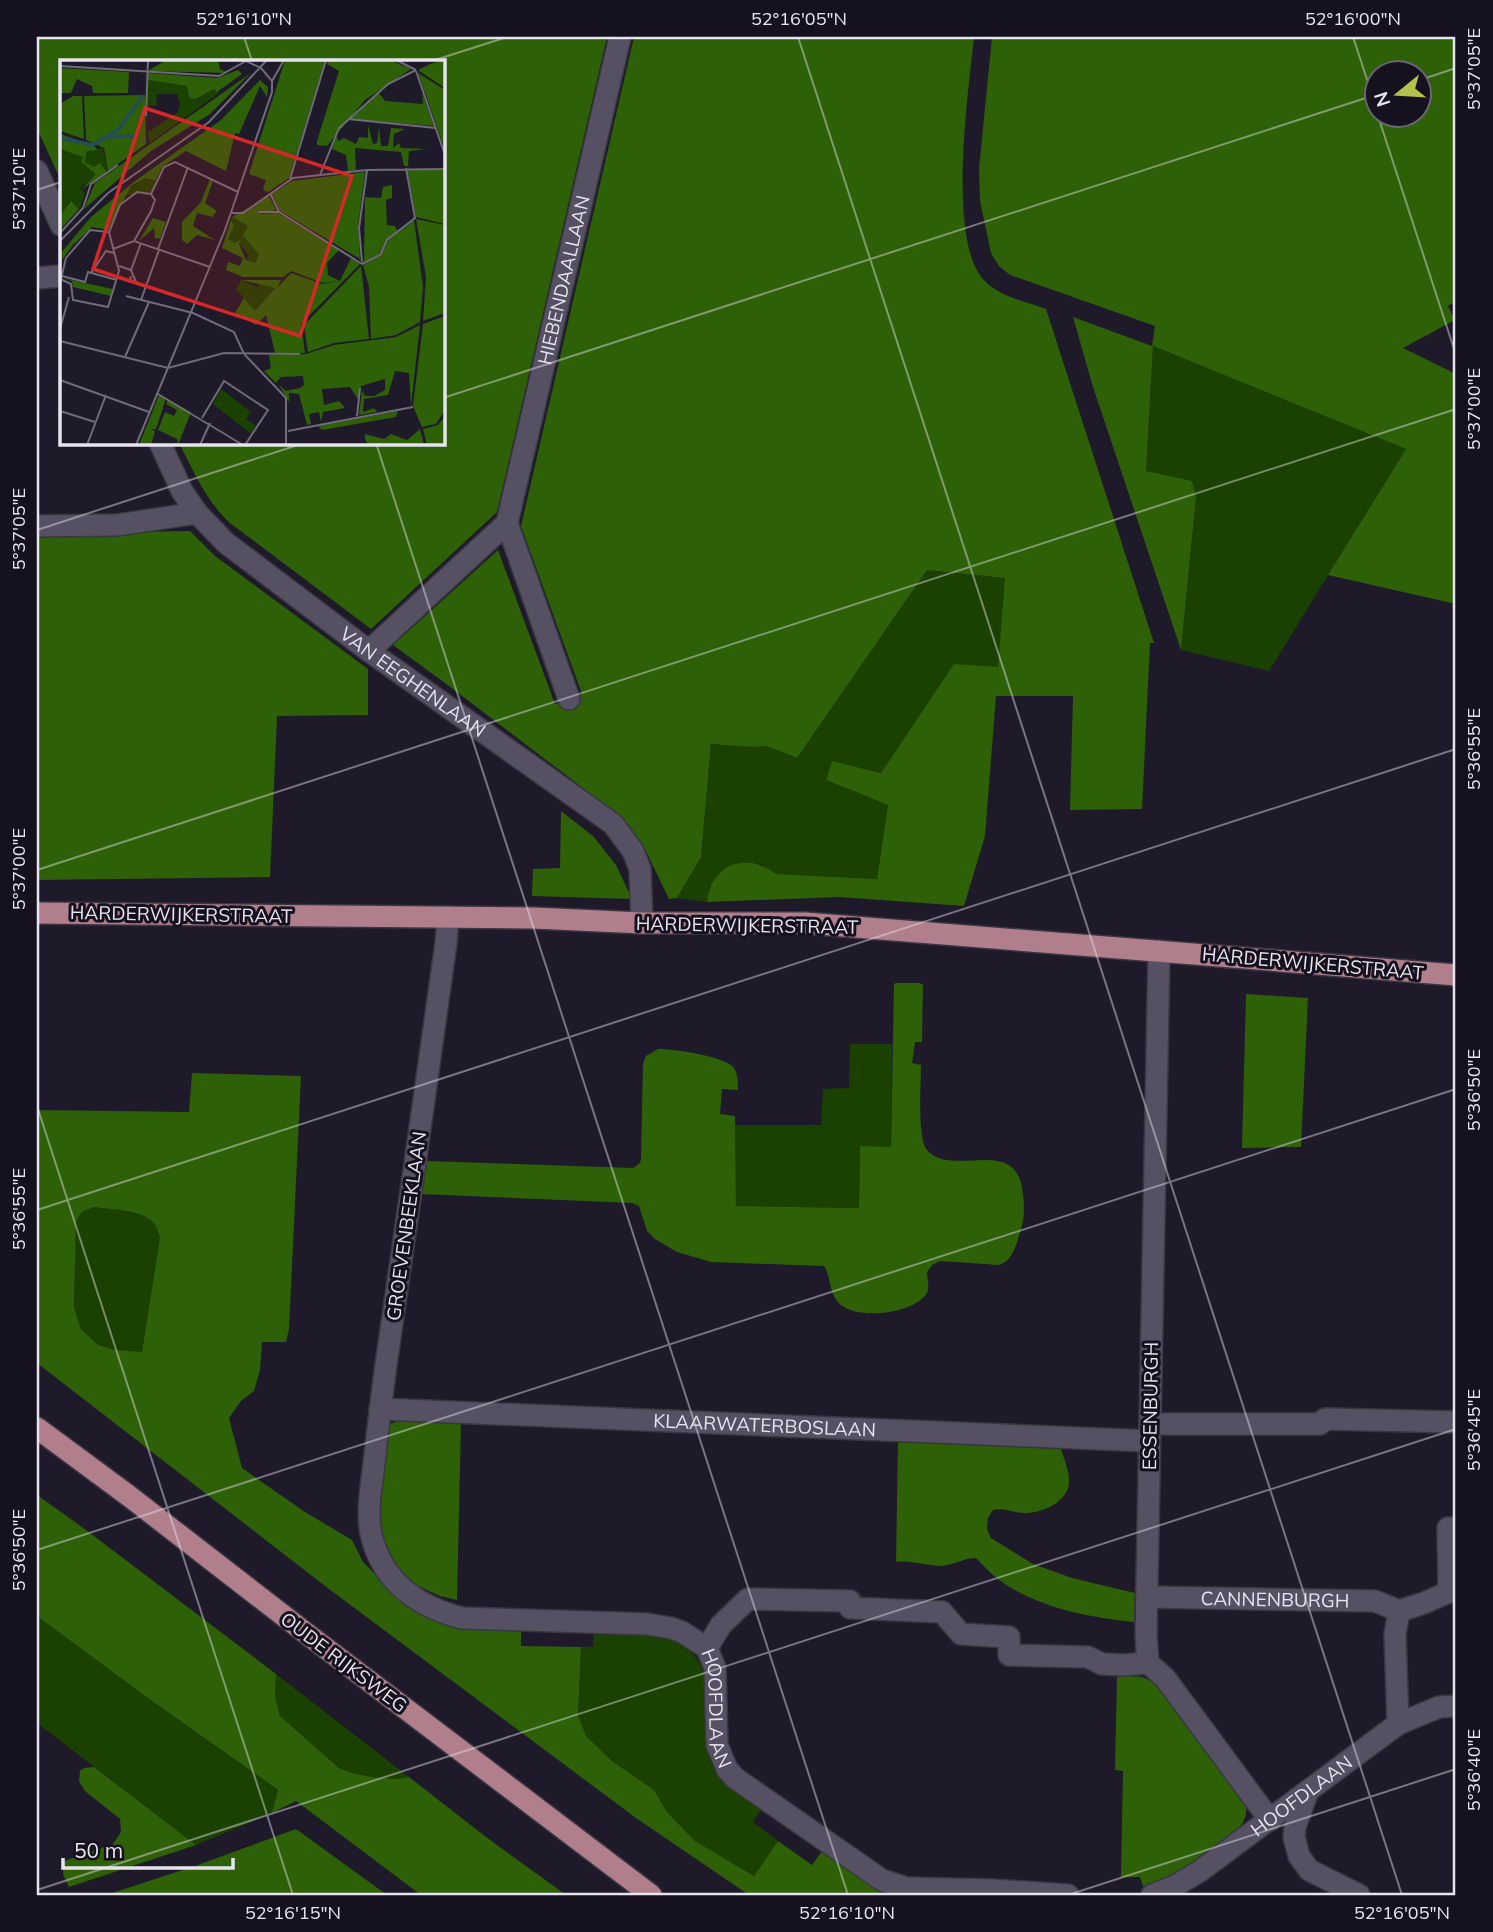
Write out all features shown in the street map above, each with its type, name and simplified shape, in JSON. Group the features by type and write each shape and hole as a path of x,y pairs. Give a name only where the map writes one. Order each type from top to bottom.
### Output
{"main road":[{"name":"HARDERWIJKERSTRAAT","path":"37,913 534,918 642,923 805,923 1456,975"},
{"name":"OUDE RIJKSWEG","path":"37,1428 651,1895"}],"street":[{"name":"HIEBENDAALLAAN","path":"507,523 620,37"},
{"path":"37,171 60,223"},
{"path":"37,278 60,276"},
{"name":"VAN EEGHENLAAN","path":"160,444 182,491 197,513 226,543 369,651 613,824 633,851 640,869 642,923"},
{"path":"37,526 117,525 197,513"},
{"path":"369,651 507,523 569,699"},
{"name":"GROEVENBEEKLAAN","path":"372,1536 369,1505 380,1409 448,917"},
{"name":"ESSENBURGH","path":"1148,1663 1146,1635 1149,1432 1159,951"},
{"name":"KLAARWATERBOSLAAN","path":"380,1409 1149,1432 1320,1424 1325,1419 1456,1422"},
{"path":"1398,1724 1395,1634 1399,1611 1453,1591 1448,1528 1456,1528"},
{"name":"HOOFDLAAN","path":"372,1536 380,1560 394,1581 417,1601 440,1612 462,1618 648,1623 682,1632 707,1648 715,1668 717,1745 727,1769 735,1778 882,1880 906,1888 1068,1895"},
{"name":"CANNENBURGH","path":"1147,1597 1375,1601 1399,1611"},
{"path":"707,1648 722,1625 748,1599 850,1601 850,1608 942,1612 961,1634 1009,1636 1009,1655 1088,1657 1102,1664 1148,1663 1165,1678 1270,1820"},
{"name":"HOOFDLAAN","path":"1152,1895 1175,1886 1200,1871 1398,1724 1439,1707 1456,1706"},
{"path":"1308,1791 1295,1827 1294,1837 1299,1856 1309,1870 1359,1895"}],"green space":[{"path":"37,37 607,37 497,512 371,629 230,523 207,496 180,444 444,444 444,60 60,60 60,179 37,128"},
{"path":"634,37 974,37 965,128 963,203 974,264 993,288 1007,296 1046,309 1154,643 1150,643 1142,809 1070,810 1073,696 996,696 985,836 964,906 839,897 707,902 715,878 732,865 742,863 754,863 776,874 877,879 888,805 826,780 832,761 881,773 954,664 998,667 1005,578 927,570 797,758 766,746 711,744 701,857 677,898 669,899 644,847 625,823 600,801 393,645 498,550 555,704 582,694 521,526"},
{"path":"992,37 1456,37 1456,301 1448,306 1455,320 1403,348 1456,374 1456,604 1328,575 1406,449 1153,346 1146,471 1192,481 1196,497 1181,650 1093,387 1073,317 1152,346 1155,326 1010,275 999,266 991,253 980,201 979,169"},
{"path":"1153,346 1406,449 1269,671 1181,650 1196,497 1146,471"},
{"path":"190,531 215,556 368,669 368,715 277,716 270,877 37,880 37,533"},
{"path":"927,570 1006,578 998,668 954,665 881,773 832,761 826,780 888,805 877,879 776,874 763,865 745,862 710,887 707,902 677,898 701,857 711,744 766,746 797,758"},
{"path":"561,811 593,836 616,865 632,899 532,896 533,869 560,868"},
{"path":"896,983 923,985 922,1042 915,1042 912,1063 921,1065 921,1122 927,1150 937,1158 1007,1164 1017,1173 1024,1207 1021,1230 1007,1260 999,1265 940,1261 932,1265 927,1272 927,1293 911,1306 873,1313 849,1310 834,1296 824,1266 711,1262 677,1252 647,1231 639,1206 632,1203 420,1194 425,1161 633,1168 641,1159 643,1064 646,1056 658,1049 710,1057 729,1064 735,1070 738,1090 722,1089 720,1114 735,1116 736,1206 859,1208 860,1146 891,1147"},
{"path":"1246,994 1308,998 1301,1147 1242,1148"},
{"path":"850,1044 892,1044 891,1147 860,1147 859,1208 736,1206 735,1125 821,1125 823,1089 849,1088"},
{"path":"192,1073 301,1076 289,1329 286,1342 262,1342 260,1370 254,1391 241,1401 229,1418 242,1468 305,1512 352,1540 363,1562 385,1584 521,1628 521,1646 581,1647 578,1715 586,1736 612,1761 654,1790 667,1812 695,1841 754,1876 778,1841 812,1865 823,1850 898,1895 749,1895 636,1818 329,1589 37,1363 37,1110 189,1112","holes":["94,1207 132,1212 146,1217 153,1223 160,1237 142,1352 115,1350 98,1345 81,1329 74,1307 76,1221 82,1212"]},
{"path":"94,1207 132,1212 146,1217 153,1223 160,1237 142,1353 98,1345 81,1329 74,1307 76,1221 82,1212"},
{"path":"402,1420 461,1421 457,1600 440,1596 409,1582 397,1568 382,1541 378,1503 386,1425"},
{"path":"898,1442 1061,1449 1069,1480 1060,1500 1047,1508 1032,1512 993,1510 988,1518 987,1529 991,1538 1033,1564 1072,1578 1135,1593 1134,1622 1081,1614 1030,1598 999,1580 976,1558 942,1566 896,1562"},
{"path":"37,1495 276,1674 275,1697 280,1716 339,1768 374,1777 409,1777 566,1895 421,1895 296,1801 272,1813 278,1790 37,1616"},
{"path":"37,1616 279,1791 272,1813 196,1845 37,1723"},
{"path":"594,1629 664,1635 690,1650 700,1664 706,1679 710,1750 763,1807 753,1822 778,1841 754,1876 695,1841 667,1812 654,1790 612,1761 586,1736 578,1715 581,1647 593,1647"},
{"path":"276,1674 409,1777 374,1777 339,1768 280,1716 275,1697"},
{"path":"1117,1677 1142,1677 1161,1685 1246,1806 1245,1818 1235,1832 1178,1876 1143,1886 1140,1877 1121,1877 1123,1771 1115,1770"},
{"path":"94,1767 196,1845 69,1887 63,1874 64,1861 113,1844 121,1832 120,1819 85,1791 79,1781 80,1771"},
{"path":"296,1829 387,1895 106,1895 195,1866"}]}
